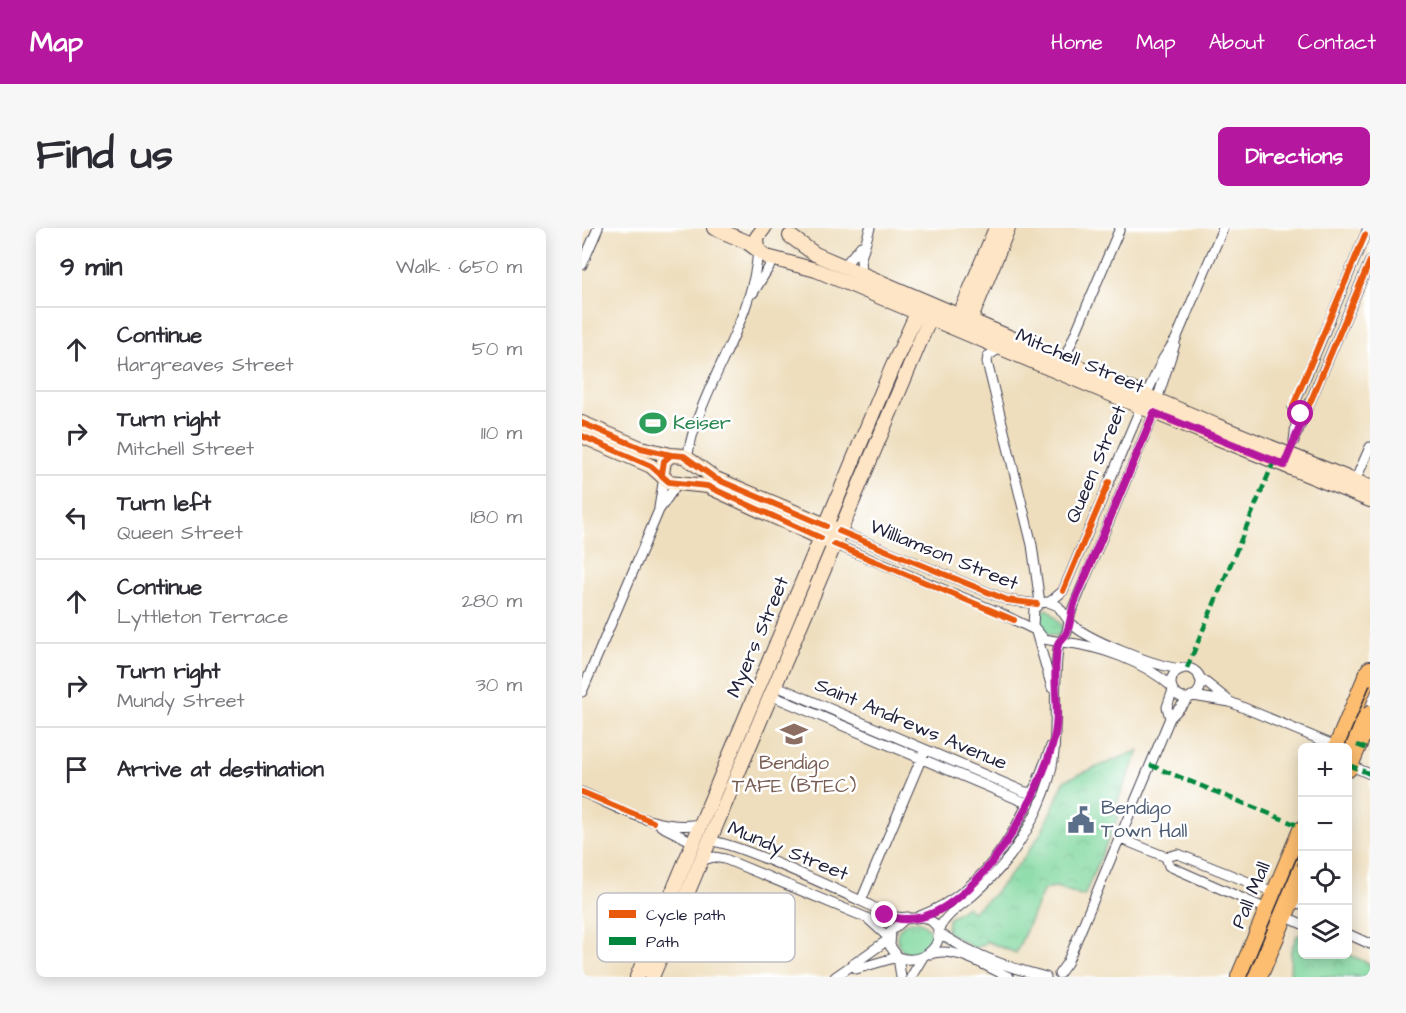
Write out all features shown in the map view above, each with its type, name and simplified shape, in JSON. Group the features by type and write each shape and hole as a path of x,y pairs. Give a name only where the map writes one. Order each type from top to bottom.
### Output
{"highway":[{"path":"1340,743 1370,670"},
{"path":"1352,762 1364,748 1370,715"},
{"name":"Pall Mall","path":"1258,977 1284,905 1298,847"},
{"name":"Pall Mall","path":"1240,977 1298,880"}],"main road":[{"path":"714,228 758,250"},
{"path":"758,250 757,237 764,228"},
{"path":"960,324 996,228"},
{"path":"960,324 1008,228"},
{"path":"774,259 786,251 789,232"},
{"name":"Mitchell Street","path":"789,232 815,254 862,274 928,310"},
{"name":"Mitchell Street","path":"758,250 765,256 816,270 928,310 960,324 1065,360 1149,404"},
{"name":"Myers Street","path":"672,893 759,685 885,421 928,310"},
{"name":"Myers Street","path":"687,893 772,690 868,426 928,310"},
{"name":"Mitchell Street","path":"960,324 1000,348 1070,377 1149,404 1353,486 1370,487"},
{"path":"1065,360 1070,377"},
{"path":"868,426 876,420 885,421"},
{"name":"Williamson Street","path":"582,423 641,448 681,458 716,480 830,535"},
{"path":"582,436 651,466 663,476"},
{"path":"663,476 664,461 681,458 689,477 679,483"},
{"name":"Williamson Street","path":"663,476 679,483 707,486 830,535"},
{"name":"Mitchell Street","path":"1353,486 1370,500"},
{"path":"759,685 772,690"},
{"name":"Mundy Street","path":"693,842 708,841"},
{"name":"Myers Street","path":"637,977 643,962"},
{"name":"Myers Street","path":"652,977 658,962"}],"street":[{"path":"582,265 597,228"},
{"path":"862,274 861,258 870,228"},
{"path":"1065,360 1120,228"},
{"name":"Queen Street","path":"1069,620 1149,404 1163,359 1176,339 1223,228"},
{"path":"1294,441 1296,424 1293,408 1368,228"},
{"path":"844,266 864,242"},
{"path":"747,303 758,250"},
{"path":"681,458 747,303 774,259"},
{"path":"1286,460 1370,261"},
{"path":"1000,348 987,360 1032,545 1038,587 1044,603"},
{"name":"Queen Street","path":"1044,603 1063,591 1149,404"},
{"path":"1293,408 1299,414 1307,410"},
{"path":"1353,486 1370,447"},
{"path":"659,510 663,476"},
{"path":"582,692 659,510 679,483"},
{"name":"Williamson Street","path":"830,535 1007,600 1044,603"},
{"name":"Williamson Street","path":"830,535 1036,631"},
{"path":"1044,603 1058,606 1084,634 1162,666 1193,670 1230,702"},
{"path":"1044,603 1031,619 1056,698"},
{"path":"911,977 924,956 936,945 938,931 948,915 997,872 1022,837 1046,786 1054,754 1055,662 1060,642 1067,632 1069,620"},
{"path":"1036,631 1047,641 1079,644 1153,672 1182,697 1192,696 1230,702 1328,743"},
{"path":"1170,718 1167,707 1173,676 1182,669"},
{"path":"920,916 932,921 938,931 980,953 1047,977 1064,976 1067,963 1170,718 1200,686 1199,677"},
{"name":"Saint Andrews Avenue","path":"772,690 923,754 1029,804"},
{"path":"836,977 889,938 894,927 908,917 920,916 949,903 980,876 1011,838 1029,804 1055,734"},
{"path":"861,901 923,754"},
{"name":"Saint Andrews Avenue","path":"923,754 1024,792 1034,792"},
{"path":"1352,767 1370,774"},
{"name":"Mundy Street","path":"582,792 653,822 693,842"},
{"name":"Mundy Street","path":"653,822 679,826 701,824"},
{"path":"1119,838 1166,856 1178,854 1284,905 1298,920"},
{"name":"Mundy Street","path":"708,841 738,849 861,901 888,916 908,917"},
{"path":"732,863 738,849"},
{"name":"Mundy Street","path":"700,861 714,856 732,863 867,918 889,938"},
{"path":"1166,856 1169,866 1284,905"},
{"path":"1352,936 1370,944"},
{"path":"889,938 890,946 897,957 901,977"},
{"path":"836,977 875,961 897,957 911,960 947,951 1009,977"}],"green space":[{"path":"1048,609 1062,625 1060,633 1056,636 1048,634 1037,620 1039,612"},
{"path":"1139,750 1113,812 1119,815 1084,896 1056,887 1044,889 1016,953 986,941 984,945 974,948 947,932 948,919 967,906 972,912 993,895 1023,859 1041,833 1065,780"},
{"path":"914,921 926,926 931,938 926,950 914,955 902,950 897,938 902,926"},
{"path":"1297,936 1298,959 1352,959 1352,956 1370,964 1370,977 1290,977 1291,950"}],"tram line":[{"path":"1346,743 1370,685"},
{"path":"1247,977 1300,851"}],"marked path":[{"path":"1187,668 1274,461"},
{"path":"1357,745 1370,750"},
{"path":"1150,765 1298,825"},
{"path":"1352,766 1370,774"}],"cycle path":[{"path":"1293,406 1365,235"},
{"path":"1307,410 1370,261"},
{"path":"1084,581 1154,413"},
{"path":"582,423 641,448 671,455"},
{"path":"582,436 651,466 669,482 707,486 821,538"},
{"path":"662,474 664,461 671,455 684,456 716,479 826,526"},
{"path":"1063,591 1109,482"},
{"path":"839,531 1007,600 1037,604"},
{"path":"834,544 1014,620"},
{"path":"582,792 653,822"}],"place":[{"name":"Keiser","path":"653,423"},
{"name":"Bendigo TAFE (BTEC)","path":"794,734"},
{"name":"Bendigo Town Hall","path":"1081,820"}],"route":[{"path":"885,915 899,918 920,916 949,903 989,866 1011,838 1020,822 1041,775 1055,734 1055,662 1059,642 1067,632 1068,620 1075,601 1154,413 1284,465 1307,410 1301,414"}]}
